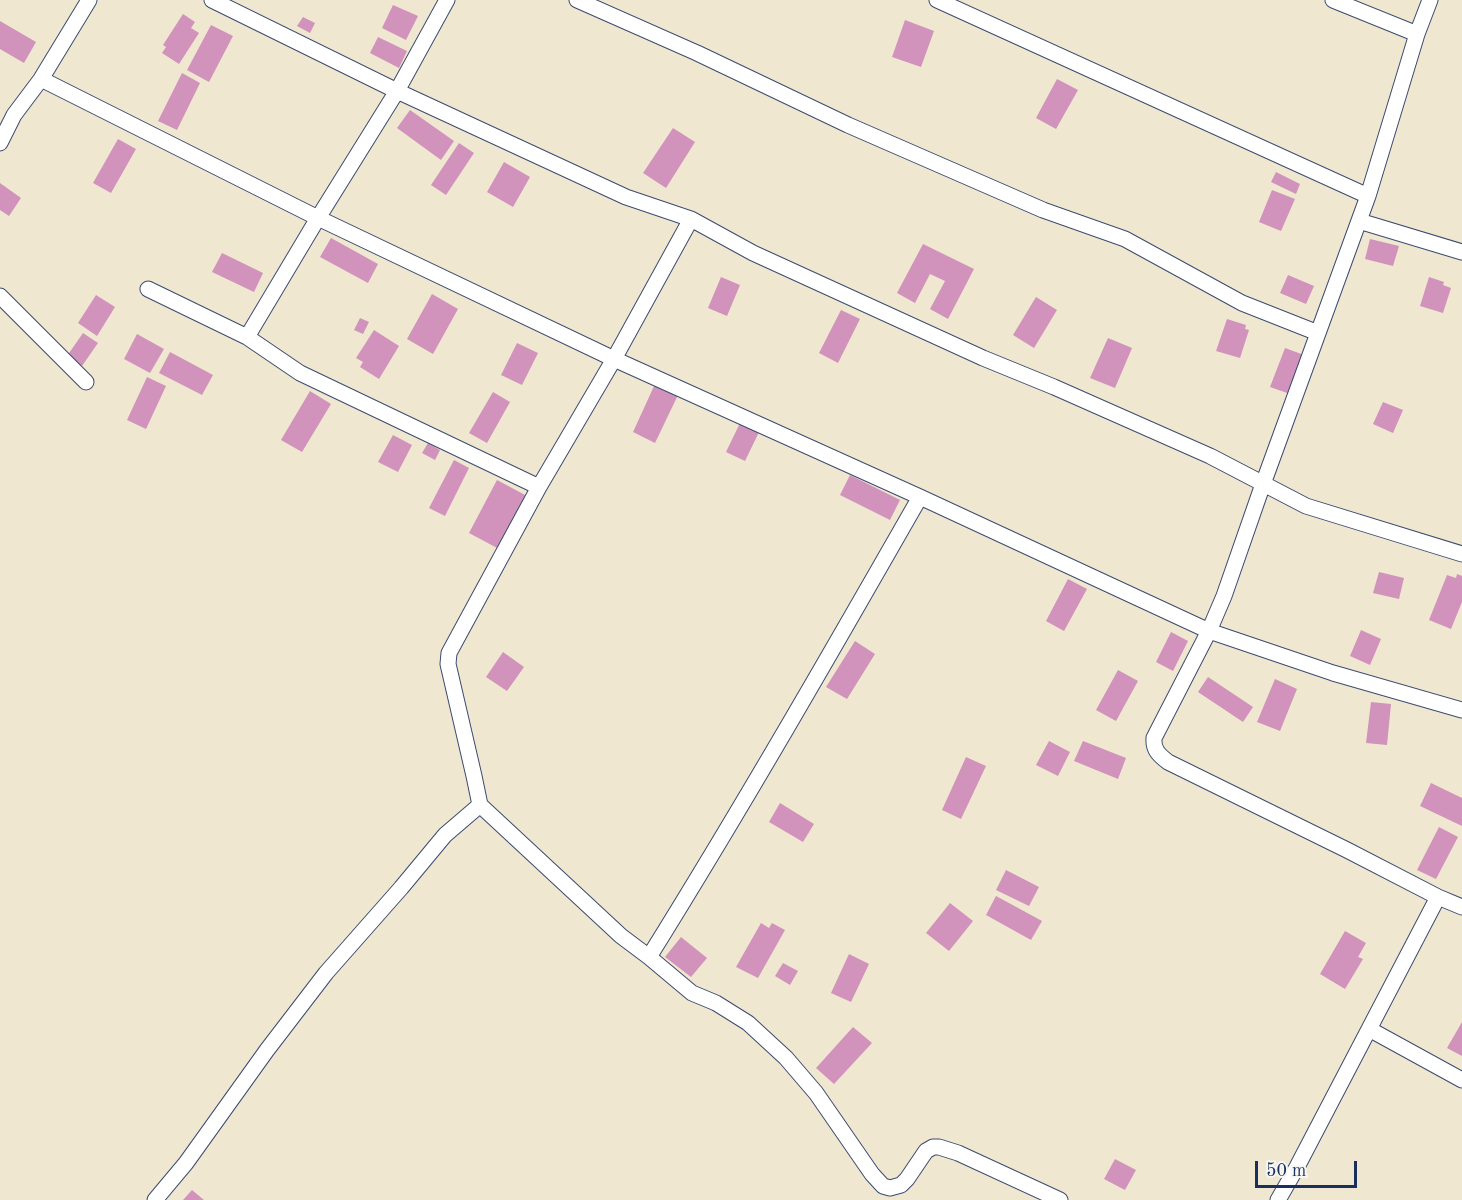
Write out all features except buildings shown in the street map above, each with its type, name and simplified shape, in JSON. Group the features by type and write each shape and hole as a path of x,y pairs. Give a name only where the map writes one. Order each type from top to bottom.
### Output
{"street":[{"path":"0,143 14,116 41,79 89,0"},
{"path":"212,0 397,91 626,197 691,219 753,253 973,353 1210,456 1306,506 1462,554"},
{"path":"246,337 397,91 447,0"},
{"path":"577,0 697,53 848,125 1043,210 1125,240 1242,303 1318,333"},
{"path":"937,0 1368,196"},
{"path":"1333,0 1417,34"},
{"path":"1430,0 1417,34 1368,196 1224,596 1209,631 1154,738 1153,746 1157,753 1168,762 1462,907"},
{"path":"41,79 318,218 614,359 1209,631 1333,673 1462,710"},
{"path":"691,219 614,359 539,487 449,653 448,664 480,805 621,936 692,993 716,1003 748,1023 786,1058 816,1093 872,1174 883,1186 890,1188 902,1185 926,1151 939,1147 958,1153 1060,1200"},
{"path":"1359,221 1462,252"},
{"path":"148,289 246,337 300,373 539,487"},
{"path":"1,300 40,335 86,382"},
{"path":"649,957 837,642 920,497"},
{"path":"155,1200 186,1163 267,1050 326,973 445,835 480,805"},
{"path":"1278,1200 1438,897"},
{"path":"1369,1029 1462,1080"}]}
